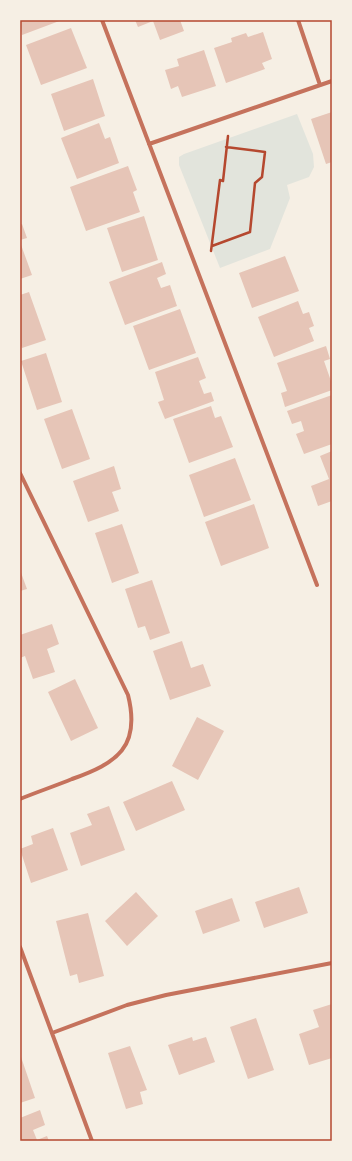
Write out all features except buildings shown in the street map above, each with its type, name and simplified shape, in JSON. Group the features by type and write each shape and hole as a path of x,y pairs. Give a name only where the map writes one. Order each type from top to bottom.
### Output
{"street":[{"path":"102,20 317,585"},
{"path":"298,20 320,85"},
{"path":"149,144 332,81"},
{"path":"20,474 128,695 132,712 131,730 127,741 113,760 98,770 20,799"},
{"path":"20,947 92,1141"},
{"path":"52,1033 127,1005 166,995 332,963"}],"path":[{"path":"211,251 220,180 223,181 228,136"},
{"path":"212,246 250,232 255,183 262,177 265,152 226,147"}],"shaded area":[{"path":"297,114 313,154 314,167 309,177 287,185 290,198 270,249 220,268 179,165 179,157"}]}
